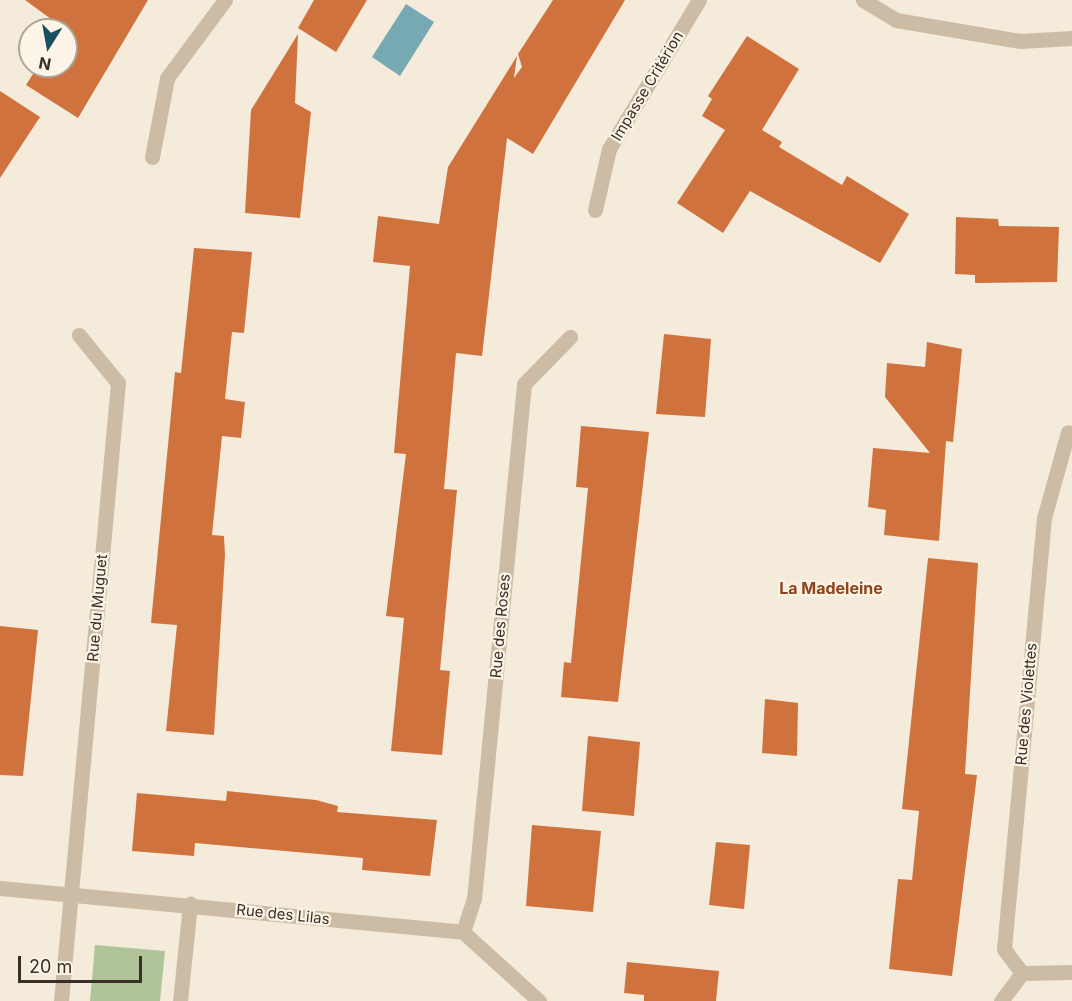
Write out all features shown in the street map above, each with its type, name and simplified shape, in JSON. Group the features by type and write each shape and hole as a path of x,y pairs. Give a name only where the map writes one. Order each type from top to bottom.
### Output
{"street":[{"path":"152,157 167,78 225,0"},
{"name":"Impasse Critérion","path":"595,210 609,148 699,0"},
{"path":"863,0 896,20 1020,41 1072,38"},
{"name":"Rue du Muguet","path":"62,1001 118,383 79,335"},
{"name":"Rue des Roses","path":"463,932 474,899 524,384 570,337"},
{"name":"Rue des Violettes","path":"1022,973 1004,949 1044,518 1068,432"},
{"name":"Rue des Lilas","path":"0,888 190,904 463,932"},
{"path":"180,1001 190,904"},
{"path":"463,932 539,1001"},
{"path":"1001,1001 1022,973 1072,972"}],"green space":[{"path":"95,945 165,951 160,1001 90,1001"}],"water":[{"path":"406,4 434,22 400,76 372,57"}],"building":[{"path":"25,0 148,0 78,118 26,85 30,78 78,78 78,18 50,18"},
{"path":"314,0 367,0 336,52 298,28"},
{"path":"553,0 625,0 533,154 507,138 482,356 456,353 444,489 457,490 440,670 450,671 442,755 391,751 404,618 386,616 406,454 394,453 410,266 373,262 378,216 439,224 448,167 517,56 514,78 522,67 518,54"},
{"path":"298,34 295,103 311,112 300,218 245,213 251,110"},
{"path":"747,36 799,69 762,130 782,142 779,147 842,185 847,176 909,214 880,263 750,191 723,233 677,203 725,130 702,116 712,99 708,96"},
{"path":"0,91 40,117 0,178"},
{"path":"956,217 998,219 999,226 1059,227 1057,282 975,283 975,275 955,274"},
{"path":"194,248 252,252 244,333 232,332 225,399 245,402 241,438 222,436 212,535 224,536 225,555 214,735 166,731 177,625 151,623 175,372 181,373"},
{"path":"664,334 711,339 705,417 656,414"},
{"path":"927,342 962,349 953,442 946,441 939,541 884,535 886,510 868,507 873,448 930,453 885,397 887,363 925,367"},
{"path":"581,426 649,432 618,702 561,697 564,662 571,663 588,488 576,487"},
{"path":"928,558 978,563 965,774 977,775 952,976 889,969 898,879 912,880 919,811 902,809"},
{"path":"0,626 38,630 23,776 0,775"},
{"path":"765,699 798,703 797,756 762,753"},
{"path":"588,736 640,742 634,816 582,811"},
{"path":"227,791 316,800 338,806 337,812 437,820 430,876 362,870 363,858 195,843 194,856 132,851 137,793 226,801"},
{"path":"532,825 601,831 593,912 526,906"},
{"path":"716,842 750,845 744,909 709,905"},
{"path":"627,962 719,971 716,1001 644,1001 644,995 624,993"}],"district":[{"name":"La Madeleine","path":"831,588"}]}
